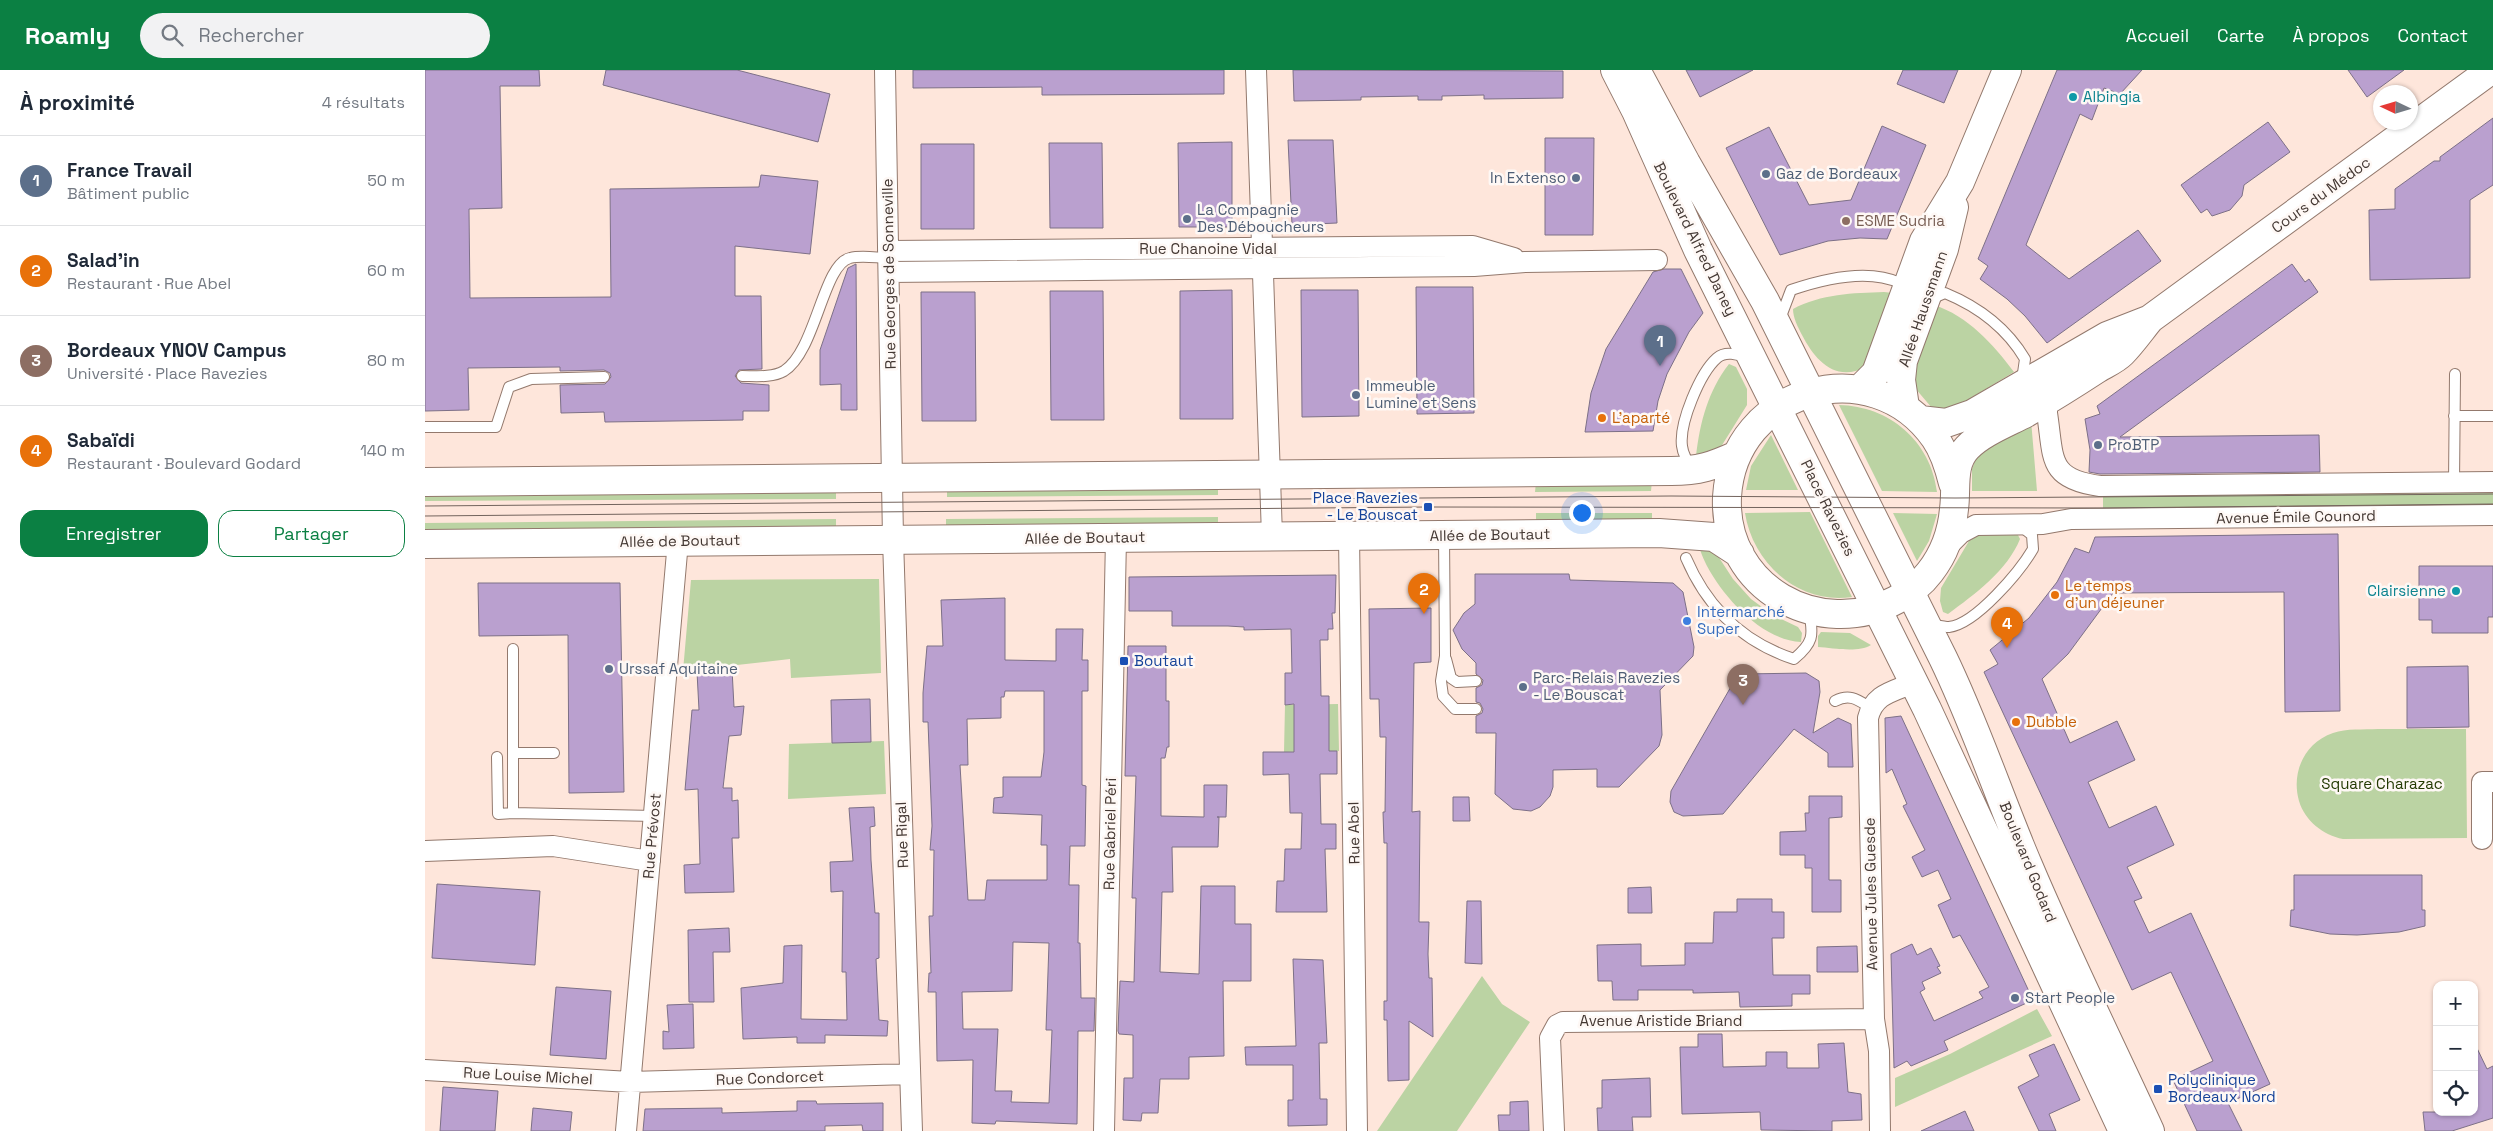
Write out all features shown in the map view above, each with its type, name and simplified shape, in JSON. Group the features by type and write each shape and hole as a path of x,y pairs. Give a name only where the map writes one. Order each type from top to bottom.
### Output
{"main road":[{"name":"Boulevard Alfred Daney","path":"1615,70 1636,111 1698,250 1778,407"},
{"name":"Boulevard Alfred Daney","path":"1636,70 1685,164 1736,247 1811,392"},
{"name":"Allée Haussmann","path":"1913,413 1901,380 1924,241 1960,182 2007,70"},
{"name":"Cours du Médoc","path":"1953,483 1958,464 1966,449 1977,440 2050,399 2121,354 2150,319 2491,70"},
{"name":"Allée Haussmann","path":"1860,389 1876,373 1914,300"},
{"name":"Cours du Médoc","path":"1913,413 1947,423 1972,414 2107,336 2150,319"},
{"path":"1827,388 1860,389 1883,396 1913,413 1936,438 1947,460 1953,483 1951,530 1943,551 1929,574 1910,592 1878,610 1843,616 1809,611 1776,595 1749,570 1731,531 1727,506 1730,475 1737,455 1748,436 1761,420 1778,407 1811,392 1827,388"},
{"path":"1811,392 1910,592"},
{"name":"Place Ravezies","path":"1778,407 1878,610"},
{"path":"425,482 1696,471 1711,467 1737,455"},
{"name":"Allée de Boutaut","path":"425,544 1671,533 1714,537 1725,542 1740,554"},
{"name":"Boulevard Godard","path":"1910,592 1961,695 2027,864 2065,952 2150,1131"},
{"name":"Boulevard Godard","path":"1878,610 2007,876 2123,1131"}],"street":[{"name":"Rue Georges de Sonneville","path":"885,70 893,539"},
{"path":"1256,70 1271,536"},
{"name":"Rue Chanoine Vidal","path":"889,260 1262,258 1473,246 1525,262 1657,260"},
{"path":"2050,399 2047,413 2053,455 2058,469 2073,481 2100,486 2493,482"},
{"name":"Avenue Émile Counord","path":"2016,524 2099,519 2493,515"},
{"path":"1943,551 1961,533 1976,525 2016,524"},
{"name":"Rue Abel","path":"1349,536 1357,1131"},
{"name":"Rue Gabriel Péri","path":"1104,1131 1116,538"},
{"name":"Rue Rigal","path":"893,539 911,1131"},
{"name":"Rue Prévost","path":"626,1131 678,542"},
{"path":"1871,708 1871,704 1882,696 1913,683"},
{"name":"Avenue Jules Guesde","path":"1871,708 1868,718 1874,1019 1879,1051 1880,1131"},
{"path":"2482,839 2482,782 2493,782"},
{"path":"425,851 553,846 650,861"},
{"name":"Avenue Aristide Briand","path":"1555,1131 1550,1038 1557,1025 1563,1022 1874,1019"},
{"name":"Rue Louise Michel","path":"425,1070 630,1082"},
{"name":"Rue Condorcet","path":"630,1082 910,1074"}],"lane":[{"path":"742,376 770,375 783,372 798,360 808,341 824,294 843,262 849,258 889,260"},
{"path":"1779,330 1780,315 1791,290 1817,281 1885,276 1900,283 1914,300 1945,293 1966,302 1989,317 2006,332 2025,359 2026,368 2021,385"},
{"path":"1696,471 1686,460 1681,445 1686,418 1703,376 1717,358 1725,354 1739,355 1755,362"},
{"path":"2454,483 2455,374"},
{"path":"425,427 496,427 509,387 531,378 604,377"},
{"path":"2455,416 2493,416"},
{"path":"1925,622 1949,627 1957,624 1985,606 2016,574 2033,549 2032,535 2016,524"},
{"path":"1444,535 1445,656 1441,681 1443,696 1455,709 1476,710"},
{"path":"1686,558 1695,578 1714,606 1742,632 1781,655 1793,659 1806,648 1811,640 1812,629 1809,611"},
{"path":"513,649 513,813"},
{"path":"1445,656 1451,678 1457,682 1476,681"},
{"path":"1835,701 1842,697 1853,697 1871,708"},
{"path":"513,753 554,753"},
{"path":"497,757 498,814 654,816"}],"green space":[{"path":"1884,292 1893,293 1866,367 1845,372 1836,370 1827,366 1813,353 1802,335 1793,309 1826,297"},
{"path":"1934,305 1958,316 1979,332 2014,372 1951,410 1932,408 1915,388 1911,373"},
{"path":"1729,364 1736,367 1747,389 1747,405 1719,450 1696,456 1706,407 1710,396"},
{"path":"1839,405 1875,412 1905,430 1917,442 1926,457 1933,474 1937,492 1882,491"},
{"path":"2031,420 2037,491 1972,491 1972,469 1978,453"},
{"path":"1771,435 1798,490 1746,490 1751,466"},
{"path":"1652,481 1651,491 1535,492 1536,482"},
{"path":"1218,486 1218,495 947,497 947,488"},
{"path":"836,489 836,499 425,501 425,492"},
{"path":"2493,490 2493,509 2103,512 2103,493"},
{"path":"1810,512 1852,597 1833,598 1814,594 1797,587 1782,577 1768,564 1758,549 1750,532 1745,513"},
{"path":"1536,513 1652,513 1652,522 1536,523"},
{"path":"1893,513 1937,514 1929,541 1917,561"},
{"path":"1218,517 1218,527 946,527 946,519"},
{"path":"836,519 836,529 425,532 425,523"},
{"path":"2017,533 2020,539 1999,572 1948,614 1943,612 1940,601 1941,588 1969,541 1981,534"},
{"path":"1700,544 1718,556 1733,579 1751,599 1773,615 1798,627 1802,633 1801,642 1772,634 1759,626 1734,604 1707,566 1700,549"},
{"path":"879,579 881,673 791,678 790,659 683,671 691,580"},
{"path":"1821,632 1850,633 1871,645 1859,649 1818,647 1818,636"},
{"path":"1338,704 1339,751 1284,752 1285,705"},
{"name":"Square Charazac","path":"2378,729 2466,729 2467,838 2343,839 2329,834 2316,826 2310,821 2302,808 2297,790 2297,780 2302,760 2314,744 2333,733 2349,730"},
{"path":"884,741 886,794 788,799 789,744"},
{"path":"1482,976 1502,1004 1530,1022 1457,1131 1377,1131"},
{"path":"2037,1009 2052,1036 1895,1107 1895,1078 1950,1054"}],"building":[{"path":"425,70 539,70 540,86 500,86 502,208 469,209 470,298 611,297 610,189 759,187 761,175 818,181 810,254 735,246 735,296 761,296 762,369 739,370 735,376 741,383 769,385 769,411 743,411 743,420 605,422 604,412 561,413 560,385 605,384 611,377 610,373 604,370 560,371 560,367 468,368 469,410 425,411"},
{"path":"606,70 737,70 830,94 818,142 603,85"},
{"path":"913,70 1224,70 1224,94 1042,95 1042,87 913,88"},
{"path":"1293,70 1563,71 1563,98 1484,99 1484,95 1442,96 1442,100 1418,100 1418,96 1361,97 1361,100 1294,101"},
{"path":"1686,70 1753,70 1700,97"},
{"path":"1903,70 1958,70 1944,103 1897,84"},
{"path":"2057,70 2142,70 2120,94 2104,88 2092,120 2080,114 2026,245 2069,279 2138,230 2161,261 2047,343 2025,316 2007,299 1980,279 1988,266 1978,259"},
{"path":"2348,70 2404,70 2383,85 2373,85 2373,93 2367,97"},
{"path":"2493,118 2493,185 2470,200 2470,278 2370,280 2369,210 2395,209 2395,189 2434,161 2440,161 2440,157"},
{"path":"2268,122 2290,152 2244,185 2242,196 2230,210 2212,216 2207,209 2201,213 2181,185"},
{"name":"Gaz de Bordeaux","path":"1882,126 1926,145 1887,239 1860,238 1828,241 1780,255 1726,148 1769,127 1809,205 1851,200"},
{"path":"1545,138 1594,138 1593,235 1545,235"},
{"path":"1288,140 1333,140 1337,223 1292,225"},
{"path":"1232,142 1232,227 1179,227 1178,143"},
{"path":"1049,143 1102,143 1103,228 1050,228"},
{"path":"921,144 974,144 974,229 921,229"},
{"path":"856,264 857,410 841,410 841,384 820,385 820,350 848,268"},
{"path":"2292,264 2305,282 2309,279 2318,292 2120,437 2319,435 2320,472 2100,474 2089,472 2090,450 2085,419 2100,414 2097,406"},
{"path":"1664,269 1681,269 1703,313 1689,332 1667,374 1658,401 1653,431 1585,432 1591,393 1606,349 1653,272"},
{"path":"1416,287 1473,287 1474,413 1417,414"},
{"path":"1232,290 1233,419 1180,419 1180,291"},
{"path":"1301,290 1358,290 1359,416 1302,417"},
{"path":"1050,291 1103,291 1104,420 1051,420"},
{"path":"921,292 975,292 976,421 922,421"},
{"path":"2338,534 2340,711 2285,712 2284,592 2113,593 2068,654 2042,679 2070,743 2117,721 2135,760 2088,782 2109,828 2156,806 2174,845 2127,867 2142,898 2134,901 2149,933 2191,913 2270,1084 2228,1103 2242,1131 2197,1131 2173,1080 2213,1061 2171,972 2132,990 1984,672 1998,664 1990,650 2029,618 2057,582 2075,548 2089,553 2095,537"},
{"name":"Clairsienne","path":"2419,566 2493,566 2493,617 2488,617 2488,633 2432,633 2432,620 2419,620"},
{"path":"1475,574 1569,574 1570,580 1673,583 1683,592 1694,647 1693,656 1660,690 1662,735 1659,746 1619,787 1597,787 1597,769 1553,770 1553,787 1550,796 1540,807 1531,811 1513,809 1495,794 1496,733 1476,733 1476,716 1482,713 1483,709 1480,703 1476,702 1476,688 1482,685 1483,680 1476,674 1476,663 1462,649 1453,630 1464,613 1475,604"},
{"path":"1336,575 1335,613 1332,613 1333,629 1328,629 1328,640 1320,640 1321,696 1329,696 1329,751 1337,751 1337,774 1320,774 1321,824 1336,824 1336,849 1325,849 1327,912 1276,912 1277,881 1284,881 1285,849 1301,849 1302,813 1290,813 1289,774 1263,775 1263,752 1294,752 1294,704 1285,705 1285,673 1292,673 1291,629 1244,630 1244,627 1228,626 1172,626 1172,611 1129,611 1129,577"},
{"path":"478,583 620,583 624,792 569,793 568,635 479,636"},
{"path":"1005,598 1005,660 1056,661 1056,629 1083,629 1082,660 1088,660 1088,691 1082,691 1082,785 1086,786 1085,846 1070,846 1069,885 1079,885 1078,943 1080,943 1081,998 1095,998 1094,1031 1078,1031 1077,1124 996,1121 995,1124 972,1123 973,1060 937,1061 936,992 928,992 929,973 931,973 929,916 933,916 934,850 930,850 932,826 928,722 923,722 923,693 927,646 943,646 941,600","holes":["1005,691 1044,691 1044,752 1041,777 1003,777 1003,797 994,798 993,813 1042,815 1041,845 1047,845 1047,880 987,880 985,900 968,900 960,765 968,765 967,719 1001,718 1001,697 1004,697","1013,942 1049,943 1046,1030 1052,1030 1049,1103 1011,1102 1012,1091 995,1091 998,1029 963,1029 962,992 1012,991"]},
{"path":"1431,608 1431,662 1414,663 1412,812 1420,811 1419,922 1429,922 1428,954 1429,978 1432,978 1433,1037 1409,1021 1409,1080 1388,1081 1387,1020 1384,1020 1384,1001 1387,1001 1387,843 1384,843 1383,812 1385,812 1386,737 1380,737 1379,699 1370,699 1369,609"},
{"path":"1128,646 1166,646 1166,701 1169,701 1169,747 1167,747 1165,758 1161,758 1161,816 1204,817 1204,785 1227,785 1226,817 1219,817 1218,847 1172,847 1173,892 1162,892 1160,972 1199,974 1201,886 1235,886 1235,924 1251,924 1251,981 1223,981 1224,1056 1189,1057 1189,1079 1160,1079 1158,1113 1142,1113 1141,1121 1123,1120 1124,1078 1133,1078 1133,1035 1119,1034 1118,1031 1120,981 1134,982 1136,898 1132,898 1136,776 1125,776"},
{"path":"2468,666 2469,727 2407,728 2407,667"},
{"path":"732,669 734,707 744,706 741,735 729,736 723,788 732,788 732,801 738,800 739,838 732,838 734,892 685,893 684,865 700,864 698,789 685,790 692,710 699,710 697,672"},
{"path":"1806,673 1819,681 1820,692 1813,733 1838,718 1851,724 1853,767 1828,767 1828,753 1794,729 1723,814 1683,816 1674,812 1670,802 1671,791 1736,678 1743,674"},
{"path":"870,699 871,742 832,743 831,700"},
{"path":"1901,716 2033,1000 1944,1041 1948,1050 1911,1066 1907,1061 1894,1068 1891,954 1912,944 1917,955 1931,948 1940,966 1937,967 1941,973 1922,982 1925,989 1920,992 1934,1021 1983,998 1979,992 1989,987 1960,935 1953,938 1938,905 1951,899 1938,870 1922,877 1912,857 1925,850 1903,806 1907,804 1892,769 1886,773 1885,718"},
{"path":"1809,796 1842,796 1842,817 1829,818 1829,880 1841,880 1841,912 1812,912 1812,868 1805,868 1805,855 1780,855 1780,832 1806,831 1805,813 1809,813"},
{"path":"1453,797 1469,797 1470,821 1453,821"},
{"path":"874,807 875,826 870,827 875,913 879,913 879,958 876,959 879,1020 888,1021 887,1036 825,1035 825,1043 797,1043 797,1037 743,1039 741,988 783,983 784,946 802,945 801,1019 847,1020 846,972 842,972 843,891 831,892 830,862 853,861 849,808"},
{"path":"2294,875 2422,875 2422,910 2425,910 2425,926 2399,932 2357,935 2330,934 2290,926 2291,910 2294,910"},
{"path":"437,884 540,891 535,965 432,958"},
{"path":"1651,887 1652,913 1628,913 1628,888"},
{"path":"1737,899 1772,899 1772,912 1784,912 1784,938 1772,938 1773,975 1810,975 1810,994 1792,994 1792,1006 1740,1007 1739,992 1693,993 1693,990 1638,990 1638,1000 1613,1000 1612,981 1598,981 1597,945 1641,944 1641,966 1685,965 1685,943 1713,943 1714,912 1737,912"},
{"path":"1467,901 1481,901 1482,964 1465,963"},
{"path":"729,928 730,952 713,952 714,1002 689,1002 688,930"},
{"path":"1857,946 1858,972 1817,972 1817,947"},
{"path":"1293,959 1323,960 1327,1043 1319,1043 1320,1099 1327,1099 1327,1125 1288,1126 1288,1100 1293,1100 1293,1065 1246,1065 1245,1047 1296,1046"},
{"path":"556,987 611,991 606,1059 550,1055"},
{"path":"693,1004 694,1048 663,1049 663,1031 669,1032 667,1005"},
{"path":"1698,1034 1722,1034 1723,1067 1766,1066 1766,1052 1787,1052 1787,1068 1819,1068 1818,1044 1844,1043 1848,1092 1861,1094 1862,1120 1832,1121 1832,1131 1761,1130 1760,1112 1682,1114 1680,1047 1698,1047"},
{"path":"2054,1044 2080,1100 2049,1114 2056,1131 2039,1131 2018,1087 2039,1076 2029,1055"},
{"path":"2478,1050 2487,1069 2493,1066 2493,1118 2452,1131 2425,1131 2423,1112 2433,1112 2433,1116 2478,1116"},
{"path":"1650,1078 1651,1117 1632,1117 1633,1131 1598,1131 1597,1108 1602,1108 1602,1080"},
{"path":"443,1087 498,1091 495,1131 440,1131"},
{"path":"797,1101 816,1101 817,1104 883,1103 883,1131 863,1131 862,1125 825,1126 825,1131 643,1131 645,1109 722,1108 722,1113 797,1111"},
{"path":"1528,1101 1529,1131 1499,1131 1498,1115 1510,1115 1510,1102"},
{"path":"533,1108 572,1112 570,1131 531,1131"},
{"path":"1965,1111 1974,1131 1921,1131"}],"tram line":[{"path":"425,506 1671,496 1955,498 2493,494"},
{"path":"425,516 1428,507 2103,508 2493,504"}],"place":[{"name":"Albingia","path":"2073,97"},
{"name":"Gaz de Bordeaux","path":"1766,174"},
{"name":"In Extenso","path":"1576,178"},
{"name":"La Compagnie Des Déboucheurs","path":"1187,219"},
{"name":"ESME Sudria","path":"1846,221"},
{"name":"France Travail","path":"1660,366"},
{"name":"Immeuble Lumine et Sens","path":"1356,395"},
{"name":"L'aparté","path":"1602,418"},
{"name":"ProBTP","path":"2098,445"},
{"name":"Place Ravezies - Le Bouscat","path":"1428,507"},
{"name":"Clairsienne","path":"2456,591"},
{"name":"Le temps d'un déjeuner","path":"2055,595"},
{"name":"Salad'in","path":"1424,614"},
{"name":"Intermarché Super","path":"1687,621"},
{"name":"Sabaïdi","path":"2007,648"},
{"name":"Boutaut","path":"1124,661"},
{"name":"Urssaf Aquitaine","path":"609,669"},
{"name":"Parc-Relais Ravezies - Le Bouscat","path":"1523,687"},
{"name":"Bordeaux YNOV Campus","path":"1743,705"},
{"name":"Dubble","path":"2016,722"},
{"name":"Start People","path":"2015,998"},
{"name":"Polyclinique Bordeaux Nord","path":"2158,1089"}]}
